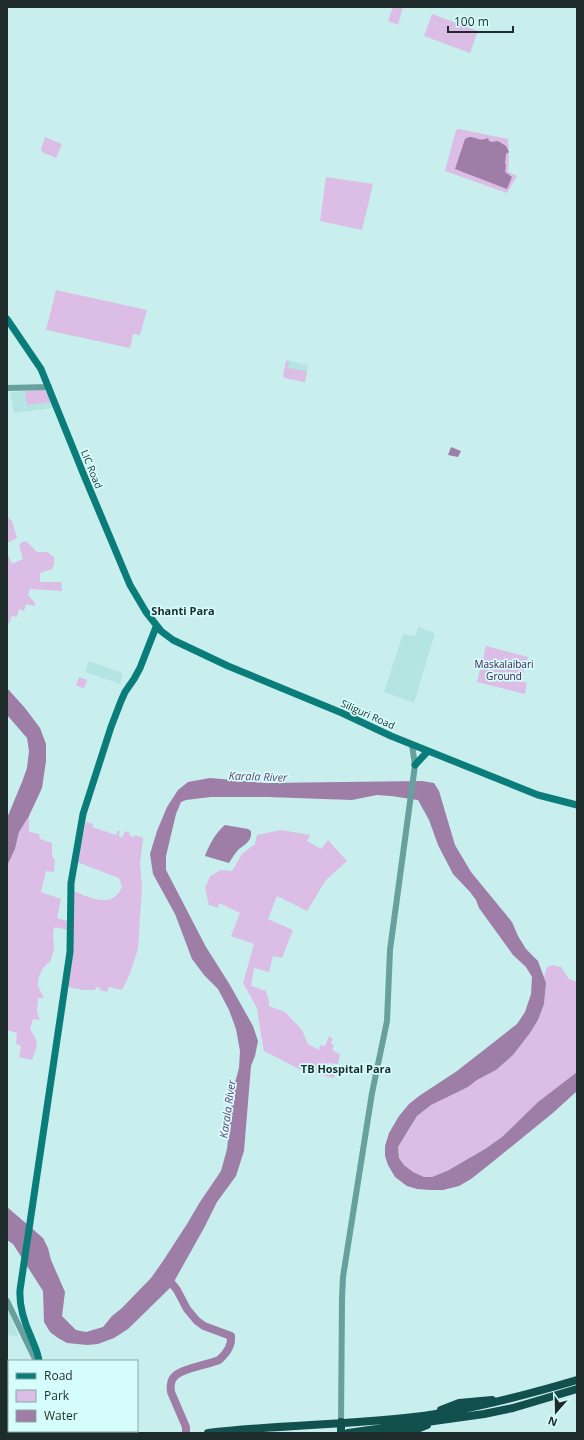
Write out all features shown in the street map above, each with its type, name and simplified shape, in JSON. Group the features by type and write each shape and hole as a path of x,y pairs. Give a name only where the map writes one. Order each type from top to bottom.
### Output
{"highway":[{"path":"348,1433 433,1418 508,1400 577,1380"},
{"path":"208,1433 341,1422 404,1418 433,1418 495,1412 577,1389"},
{"path":"341,1422 341,1433"}],"main road":[{"name":"LIC Road","path":"7,319 36,360 49,387 130,585 156,627"},
{"path":"37,1360 37,1353 25,1323 20,1304 20,1290 22,1267 70,952 71,883 83,814 124,692 134,679 156,627"},
{"name":"Siliguri Road","path":"156,627 173,640 228,666 412,745 538,795 577,805"},
{"path":"414,768 428,751"}],"street":[{"path":"7,388 49,387"},
{"path":"341,1422 343,1277 372,1093 387,1021 390,950 414,768 412,745"},
{"path":"7,1301 36,1360"}],"shaded area":[{"path":"286,360 308,365 305,382 285,378 283,376"},
{"path":"43,390 48,392 53,408 14,413 10,392"},
{"path":"418,627 435,633 414,703 384,692 403,634 415,636"},
{"path":"89,661 123,673 120,684 85,672"},
{"path":"7,1308 11,1318 18,1336 7,1335"}],"green space":[{"path":"393,7 403,7 398,25 388,21"},
{"path":"432,14 478,31 470,53 424,36"},
{"path":"459,129 508,139 508,172 517,176 507,193 445,171 456,130"},
{"path":"45,137 62,144 56,158 42,152 41,149"},
{"path":"326,177 373,184 362,230 320,221"},
{"path":"56,290 147,310 140,335 133,334 130,348 46,330"},
{"path":"286,361 289,361 288,368 307,371 305,382 285,378 283,376"},
{"path":"43,390 48,392 51,402 27,405 25,391"},
{"path":"7,517 12,521 17,538 7,543"},
{"path":"26,541 37,552 47,552 54,557 54,565 52,569 40,573 40,582 61,582 62,591 30,589 28,595 35,603 35,606 26,604 24,611 19,609 17,617 12,616 9,624 7,623 7,555 12,564 23,559 19,545"},
{"name":"Maskalaibari Ground","path":"486,646 528,657 521,681 527,683 525,694 477,682"},
{"path":"79,677 87,680 84,689 76,685"},
{"path":"29,816 29,832 39,834 40,839 52,843 52,857 55,859 54,872 46,871 41,892 61,899 57,918 67,921 67,930 55,927 53,931 54,950 50,962 43,969 38,979 38,985 44,998 38,998 37,1012 40,1020 33,1019 30,1029 37,1044 32,1060 19,1057 21,1046 16,1044 17,1033 7,1030 7,866 15,849 19,832"},
{"path":"86,822 93,824 92,827 116,835 118,831 120,831 119,836 122,838 125,831 134,837 135,835 143,838 140,864 142,887 138,949 129,976 122,990 109,987 107,992 96,987 95,990 83,990 68,987 73,891 100,900 106,900 118,894 122,887 119,878 77,862"},
{"path":"281,830 310,835 307,841 321,849 328,840 347,861 326,880 307,911 277,896 268,919 293,930 282,958 273,956 269,972 254,968 251,986 266,991 269,1006 285,1012 302,1030 308,1044 319,1050 320,1045 325,1046 329,1036 333,1039 331,1043 334,1046 332,1050 340,1054 338,1064 328,1063 323,1067 323,1071 327,1073 332,1072 335,1076 334,1078 299,1069 264,1051 257,1008 243,983 254,944 231,936 240,913 219,903 218,908 209,905 205,888 210,876 221,870 232,871 242,854 255,844 257,835"},
{"path":"553,965 561,967 569,979 577,982 577,1072 538,1102 502,1137 485,1149 447,1171 432,1177 424,1177 413,1172 404,1165 399,1157 398,1147 417,1116 431,1105 468,1087 477,1080 496,1070 513,1055 538,1020 544,1004 546,983 544,977 547,967"}],"water":[{"path":"469,137 480,139 488,138 489,141 498,141 506,146 509,152 506,154 505,172 512,177 507,189 455,169 465,139"},
{"path":"451,447 461,451 458,457 448,455"},
{"path":"7,688 40,728 46,744 46,761 42,788 29,816 19,832 15,849 7,866 7,818 27,768 29,751 27,738 7,715"},
{"path":"210,778 266,783 422,781 434,783 439,791 455,845 471,872 512,922 526,949 538,961 546,983 544,1004 538,1020 530,1033 513,1055 496,1070 477,1080 468,1087 431,1105 417,1116 398,1147 399,1158 404,1165 413,1172 424,1177 432,1177 447,1171 485,1149 502,1137 538,1102 577,1072 577,1091 554,1112 490,1164 471,1179 459,1186 443,1190 431,1190 417,1189 407,1186 395,1177 385,1156 385,1146 389,1133 399,1116 409,1104 419,1096 457,1071 517,1024 525,1012 531,994 532,977 526,967 513,955 479,908 476,900 470,892 453,874 438,845 429,820 418,800 377,795 352,800 268,797 211,797 181,802 176,814 166,856 166,870 206,947 253,1026 258,1041 251,1066 244,1151 236,1176 217,1202 171,1287 128,1329 114,1338 98,1344 87,1345 67,1343 50,1332 44,1322 43,1291 13,1244 7,1240 7,1207 43,1238 65,1292 62,1316 76,1330 86,1332 103,1327 112,1316 122,1308 151,1278 221,1171 227,1149 233,1090 239,1068 240,1051 236,1029 229,1010 218,989 204,975 192,959 175,914 153,874 150,854 157,831 167,807 178,790 188,782"},
{"path":"225,825 248,829 251,831 251,837 249,840 239,849 229,863 205,856 213,839"}],"waterway":[{"path":"166,1276 177,1290 187,1309 197,1321 204,1326 231,1336 231,1343 228,1350 219,1360 185,1370 176,1375 172,1381 171,1392 186,1427 186,1433"}],"district":[{"name":"Shanti Para","path":"183,610"},
{"name":"TB Hospital Para","path":"346,1068"}],"water label":[{"name":"Karala River","path":"258,776"},
{"name":"Karala River","path":"227,1109"}]}
